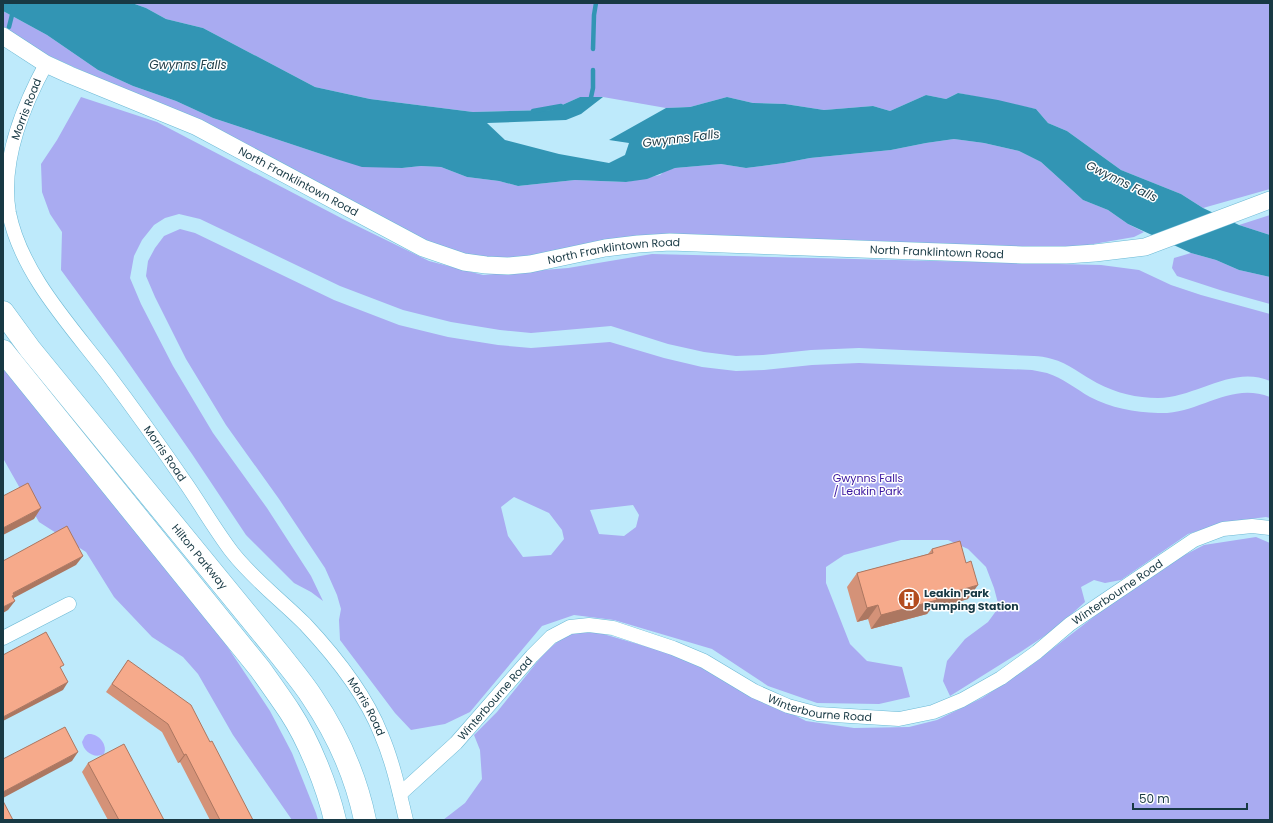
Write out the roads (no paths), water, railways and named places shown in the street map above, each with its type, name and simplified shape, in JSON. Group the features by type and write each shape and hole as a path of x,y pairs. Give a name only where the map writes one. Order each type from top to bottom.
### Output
{"main road":[{"name":"Hilton Parkway","path":"3,312 30,349 313,697 334,734 353,775 365,820"},
{"path":"3,351 264,674 291,713 309,745 332,804 335,820"}],"street":[{"name":"North Franklintown Road","path":"3,36 46,64 197,127 423,248 464,262 486,265 508,266 530,264 611,247 670,242 1022,255 1066,255 1095,253 1145,247 1264,202"},
{"name":"Morris Road","path":"46,64 17,129 9,161 7,190 8,211 14,235 24,258 54,304 132,407 233,553 326,647 366,703 381,734 400,794 406,820"},
{"name":"Winterbourne Road","path":"400,794 456,743 551,637 570,627 589,625 613,628 673,648 704,661 754,691 788,706 818,714 899,719 933,712 962,700 1001,678 1037,652 1070,624 1194,540 1223,529 1252,526 1270,528"},
{"path":"3,638 69,604"}],"water":[{"name":"Gwynns Falls","path":"3,3 132,3 146,8 166,19 203,28 315,87 370,99 473,112 551,110 580,97 603,97 581,114 566,120 487,123 505,140 559,154 609,163 625,155 629,143 609,140 666,108 690,107 727,97 753,103 785,104 824,110 873,106 890,111 926,95 946,99 958,93 998,100 1036,109 1048,123 1067,131 1121,170 1181,194 1203,208 1239,225 1270,235 1270,277 1239,270 1216,260 1191,253 1128,224 1108,210 1083,200 1041,162 1019,151 984,143 954,139 891,150 810,158 746,168 721,164 675,168 647,179 626,182 575,180 518,186 499,181 467,177 441,167 362,167 213,118 176,101 133,86 98,70 47,35 3,11"}],"waterway":[{"path":"9,27 15,3"},
{"path":"593,49 594,15 596,3"},
{"path":"590,102 593,88 593,70"},
{"path":"533,111 561,106"}],"place":[{"name":"Leakin Park Pumping Station","path":"909,599"}],"park label":[{"name":"Gwynns Falls / Leakin Park","path":"868,484"}]}
